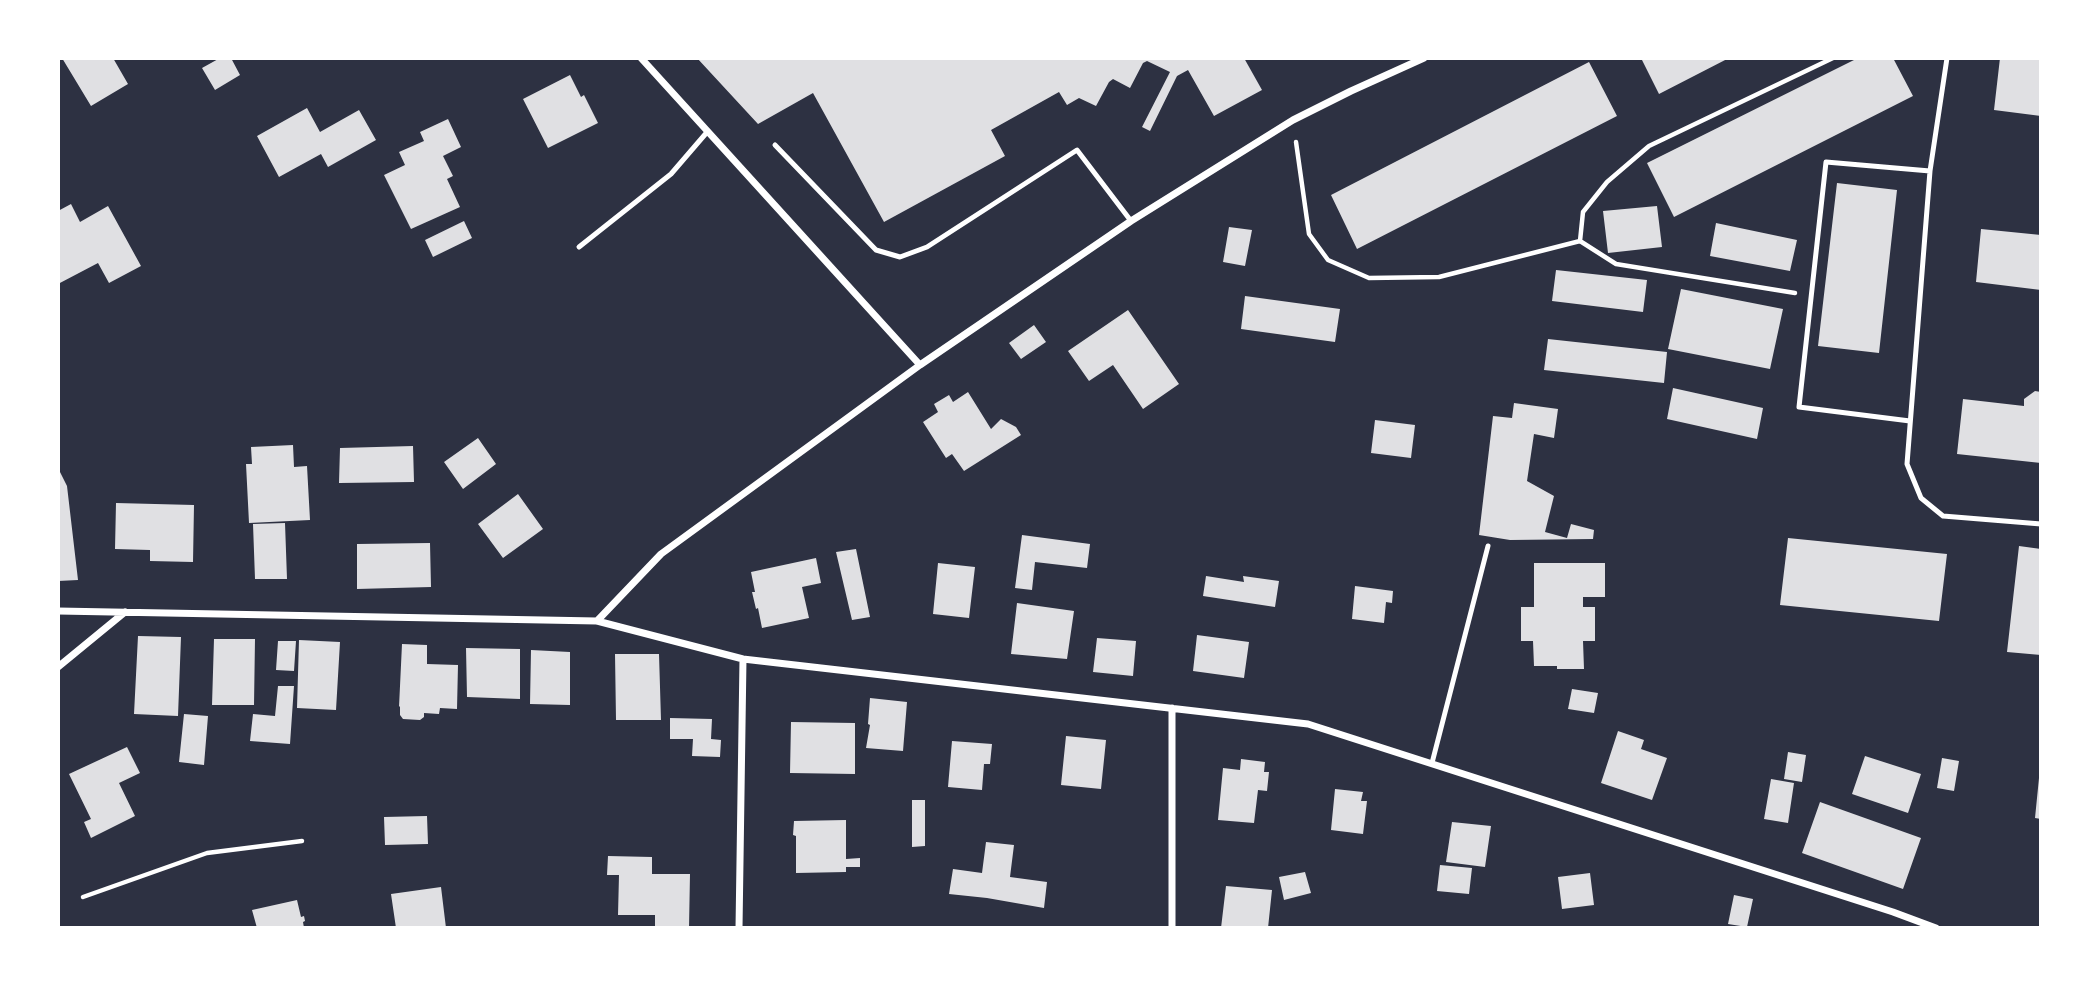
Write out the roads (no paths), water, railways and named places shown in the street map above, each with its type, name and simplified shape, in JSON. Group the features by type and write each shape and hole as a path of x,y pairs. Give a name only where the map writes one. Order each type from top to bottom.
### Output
{"street":[{"path":"641,58 920,365"},
{"path":"597,621 661,554 920,365 1131,222 1293,120 1424,58"},
{"path":"58,611 597,621 743,659 1308,724 1936,928"},
{"path":"58,667 126,612"},
{"path":"740,928 743,659"},
{"path":"1172,708 1172,928"}],"lane":[{"path":"1947,58 1930,171 1907,464 1921,498 1943,516 2041,524"},
{"path":"579,247 671,174 708,131"},
{"path":"775,145 876,250 900,257 927,247 1077,150 1131,222"},
{"path":"1910,421 1798,407 1826,162 1930,171"},
{"path":"1432,763 1488,546"}]}
